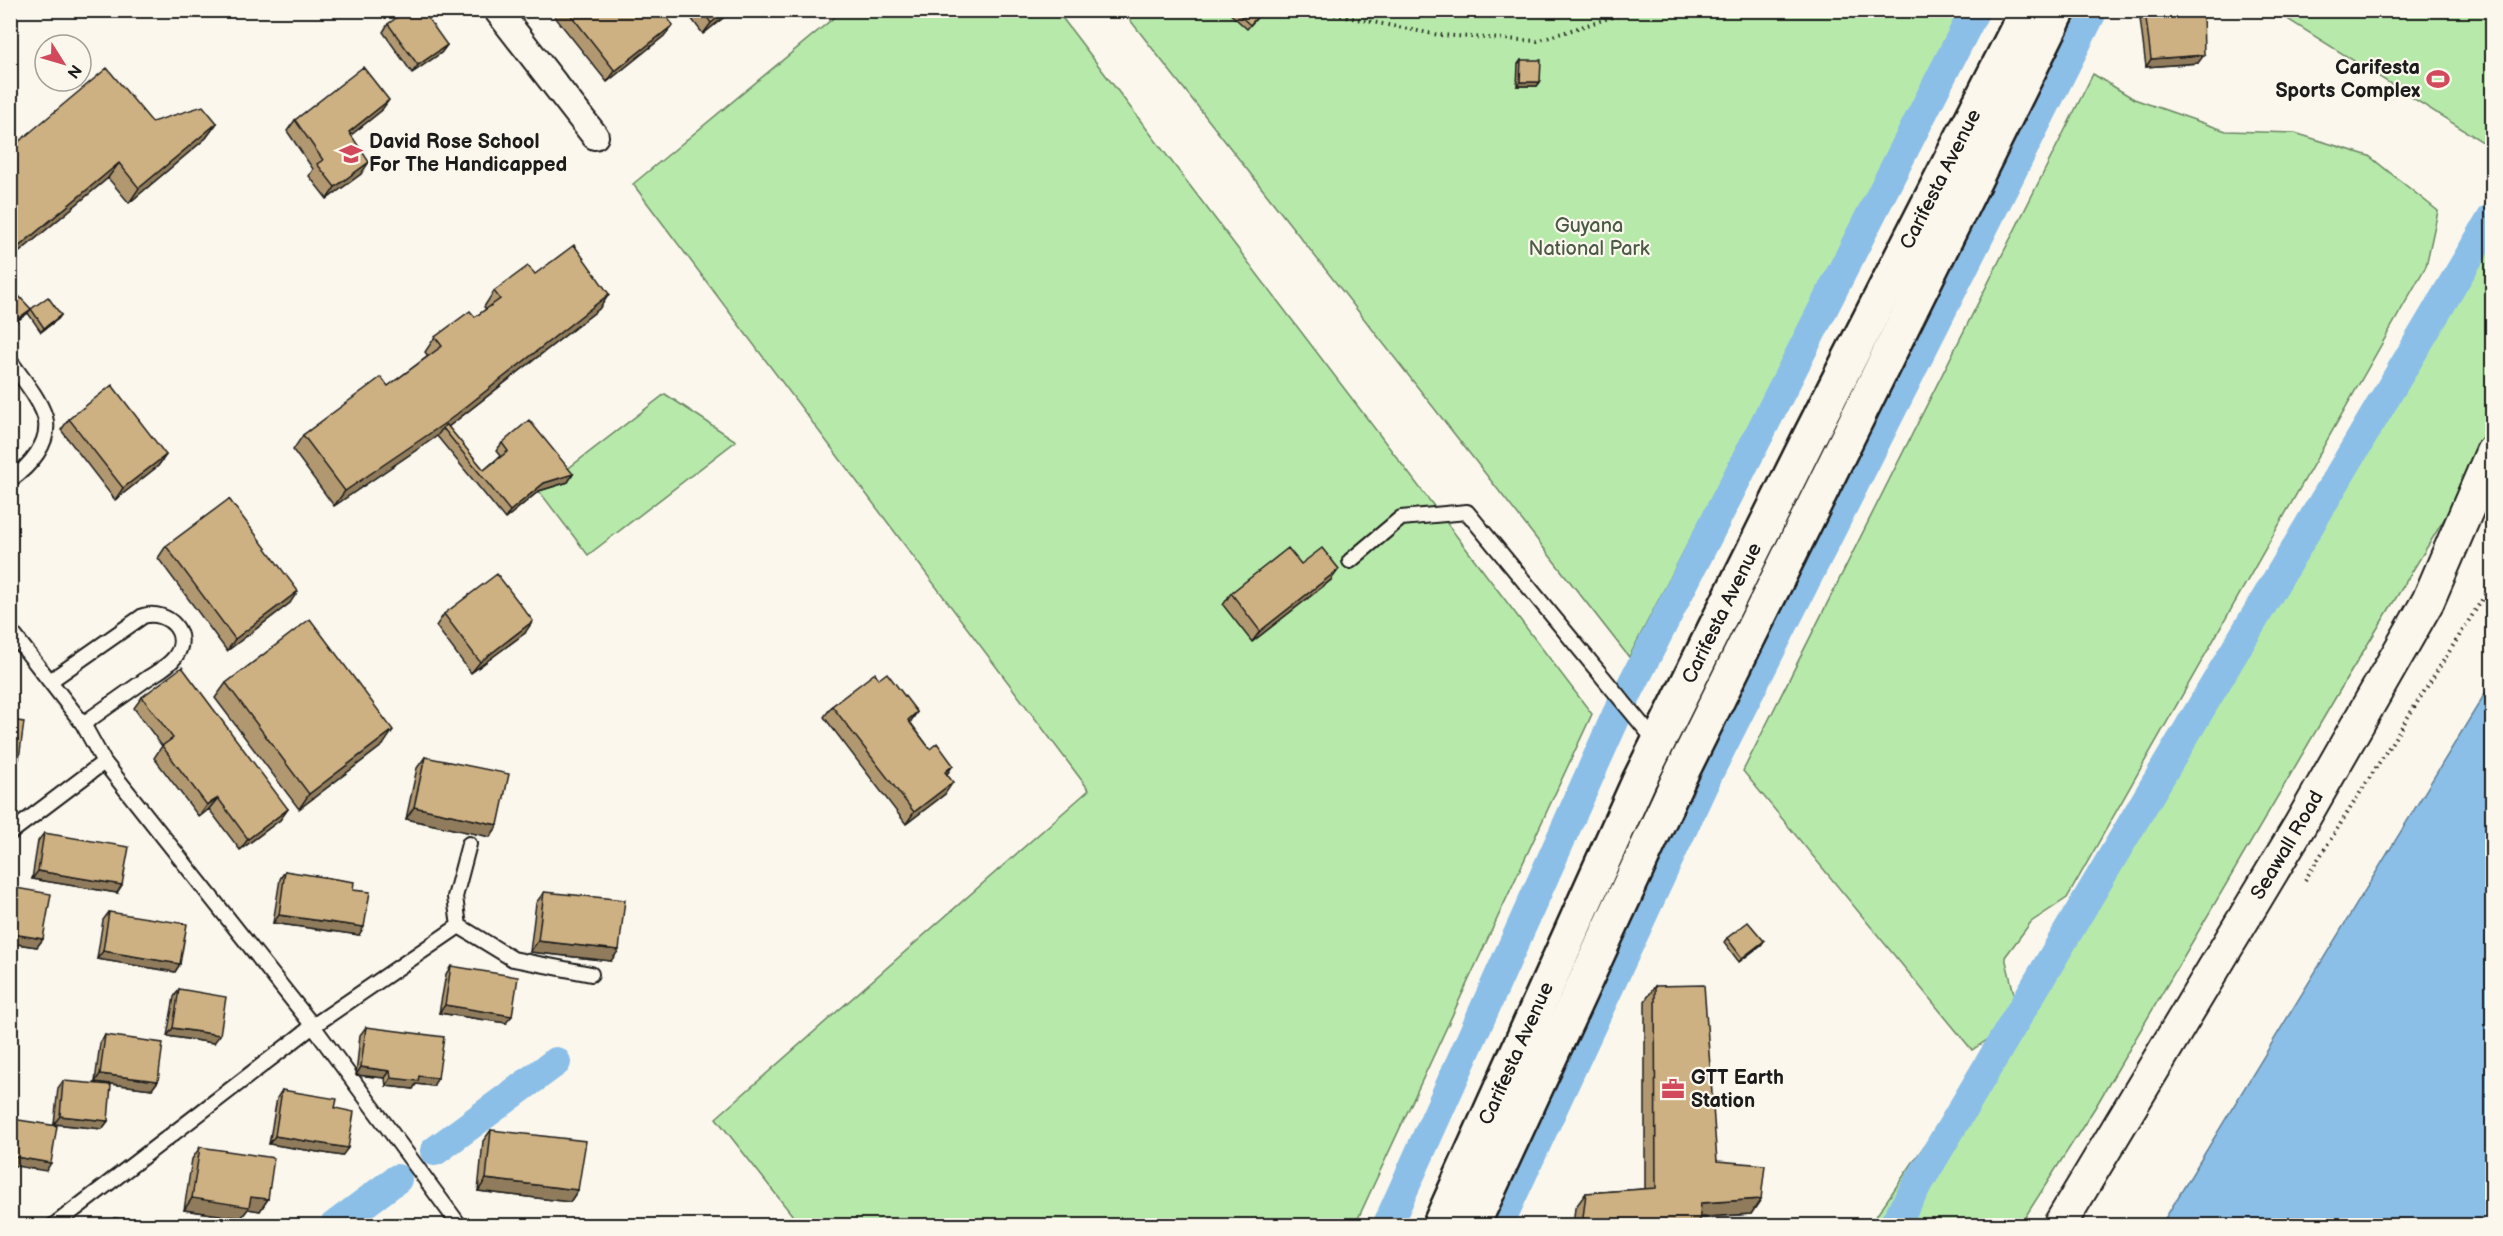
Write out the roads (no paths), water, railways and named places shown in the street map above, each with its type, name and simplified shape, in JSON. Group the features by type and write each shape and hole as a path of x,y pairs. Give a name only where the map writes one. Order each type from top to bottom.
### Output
{"main road":[{"name":"Carifesta Avenue","path":"1439,1226 1648,734 1810,436 2027,10"},
{"name":"Carifesta Avenue","path":"1472,1226 1678,778 2059,10"}],"street":[{"path":"497,10 596,136"},
{"name":"Seawall Road","path":"2059,1226 2294,835 2428,601 2493,452"}],"lane":[{"path":"10,361 45,419 42,446 31,462 10,480"},
{"path":"1350,561 1401,518 1467,512 1648,734 1678,778"},
{"path":"50,681 143,616 163,615 176,627 180,634 180,647 170,663 83,723"},
{"path":"10,630 83,723 104,762 313,1026 460,1226"},
{"path":"10,833 104,762"},
{"path":"459,926 455,897 469,844"},
{"path":"53,1226 313,1026 459,926"},
{"path":"459,926 513,959 591,974"}],"water":[{"path":"2492,682 2492,1225 2161,1225"}],"waterway":[{"path":"1387,1226 1617,714 1975,10"},
{"path":"1498,1226 1709,772 2093,10"},
{"path":"1893,1226 2492,218"},
{"path":"435,1151 556,1062"},
{"path":"334,1226 397,1179"}],"place":[{"name":"Carifesta Sports Complex","path":"2438,79"},
{"name":"David Rose School For The Handicapped","path":"351,154"},
{"name":"GTT Earth Station","path":"1673,1089"}],"park label":[{"name":"Guyana National Park","path":"1589,238"}]}
